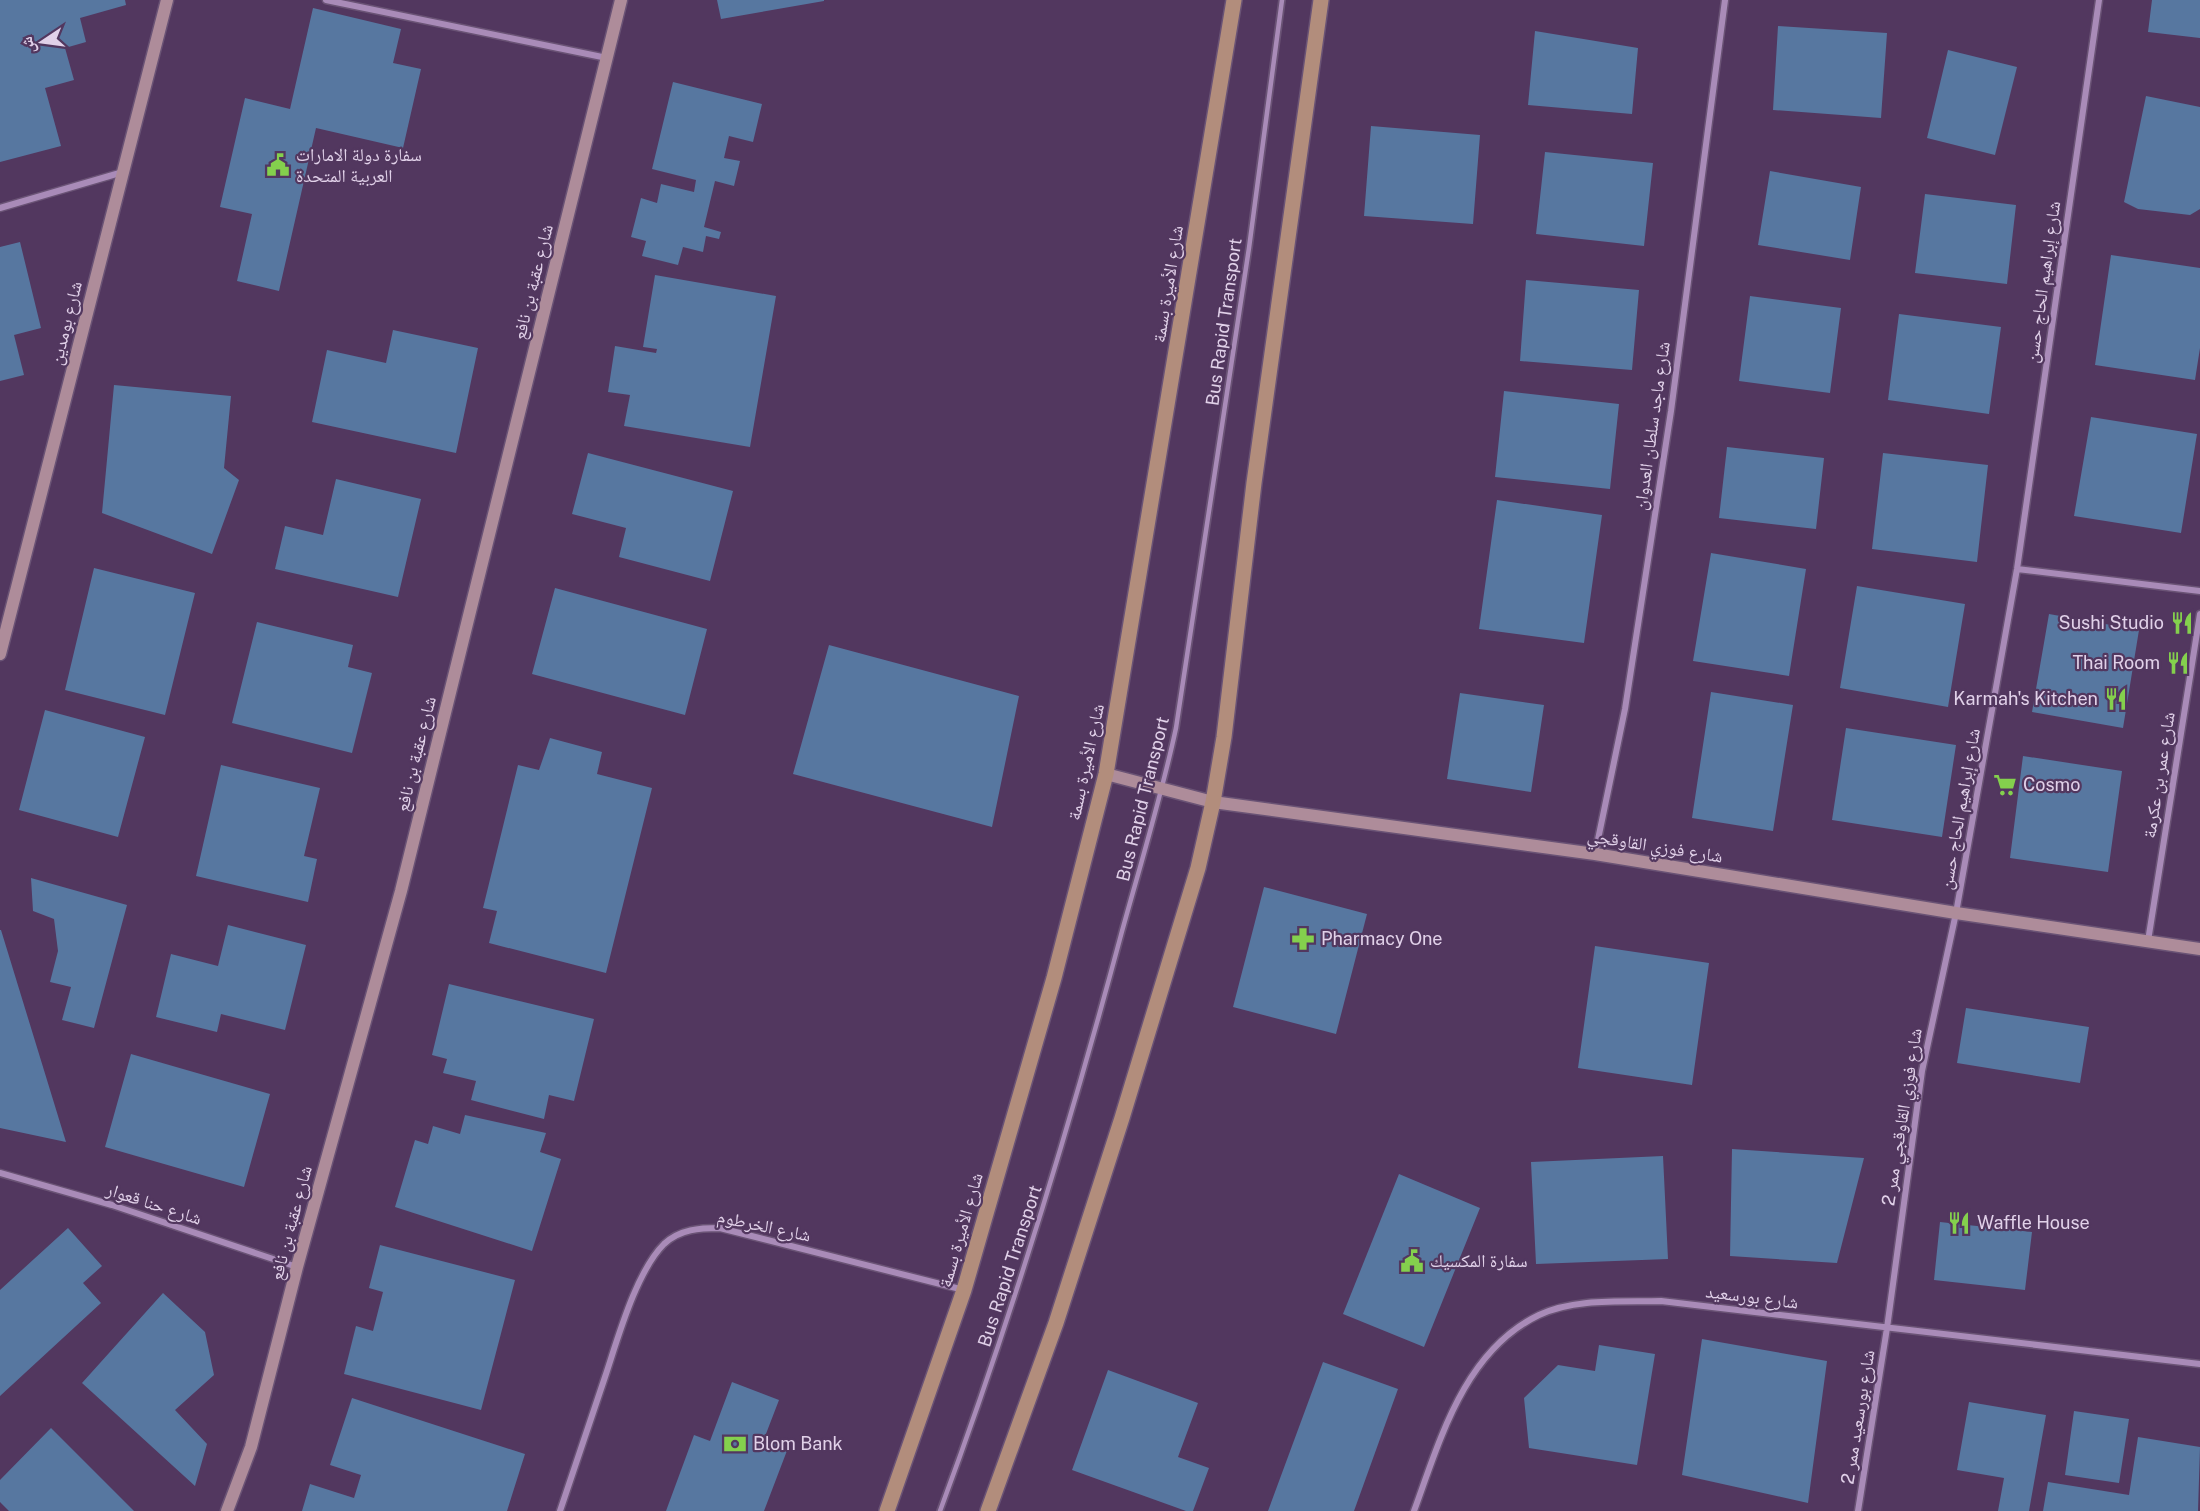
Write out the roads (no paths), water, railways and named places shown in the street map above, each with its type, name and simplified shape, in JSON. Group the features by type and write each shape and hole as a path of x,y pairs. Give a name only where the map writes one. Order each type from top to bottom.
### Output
{"main road":[{"name":"شارع الأميرة بسمة","path":"887,1511 964,1290 1054,978 1106,774 1234,0"},
{"path":"988,1511 1056,1323 1122,1118 1197,868 1213,802 1224,737 1254,483 1321,0"}],"street":[{"name":"شارع بومدين","path":"0,654 167,0"},
{"path":"326,0 608,58"},
{"name":"شارع عقبة بن نافع","path":"227,1511 251,1447 297,1267 401,891 621,0"},
{"name":"شارع ماجد سلطان العدوان","path":"1595,854 1625,710 1671,411 1725,0"},
{"path":"2089,0 2099,1"},
{"name":"شارع إبراهيم الحاج حسن","path":"1956,912 2017,569 2099,1"},
{"path":"0,208 123,172"},
{"path":"2017,569 2200,591"},
{"name":"شارع عمر بن عكرمة","path":"2148,941 2200,614"},
{"name":"شارع فوزي القاوقجي","path":"1106,774 1213,802 1595,854 2200,949"},
{"name":"شارع فوزي القاوقجي ممر 2","path":"1887,1328 1922,1071 1956,912"},
{"name":"شارع حنا قعوار","path":"0,1173 112,1205 297,1267"},
{"name":"شارع الخرطوم","path":"560,1511 618,1339 644,1272 664,1244 680,1233 698,1228 720,1228 964,1290"},
{"name":"شارع بورسعيد","path":"1414,1511 1451,1412 1471,1376 1512,1332 1539,1315 1567,1307 1597,1302 1661,1301 2200,1364"},
{"name":"شارع بورسعيد ممر 2","path":"1858,1511 1887,1328"}],"lane":[{"name":"Bus Rapid Transport","path":"940,1511 1005,1327 1048,1194 1164,789 1176,729 1249,248 1282,0"}],"place":[{"name":"سفارة دولة الامارات العربية المتحدة","path":"278,165"},
{"name":"Sushi Studio","path":"2182,623"},
{"name":"Thai Room","path":"2178,663"},
{"name":"Karmah's Kitchen","path":"2116,699"},
{"name":"Cosmo","path":"2005,785"},
{"name":"Pharmacy One","path":"1303,939"},
{"name":"Waffle House","path":"1959,1223"},
{"name":"سفارة المكسيك","path":"1412,1261"},
{"name":"Blom Bank","path":"735,1444"}]}
